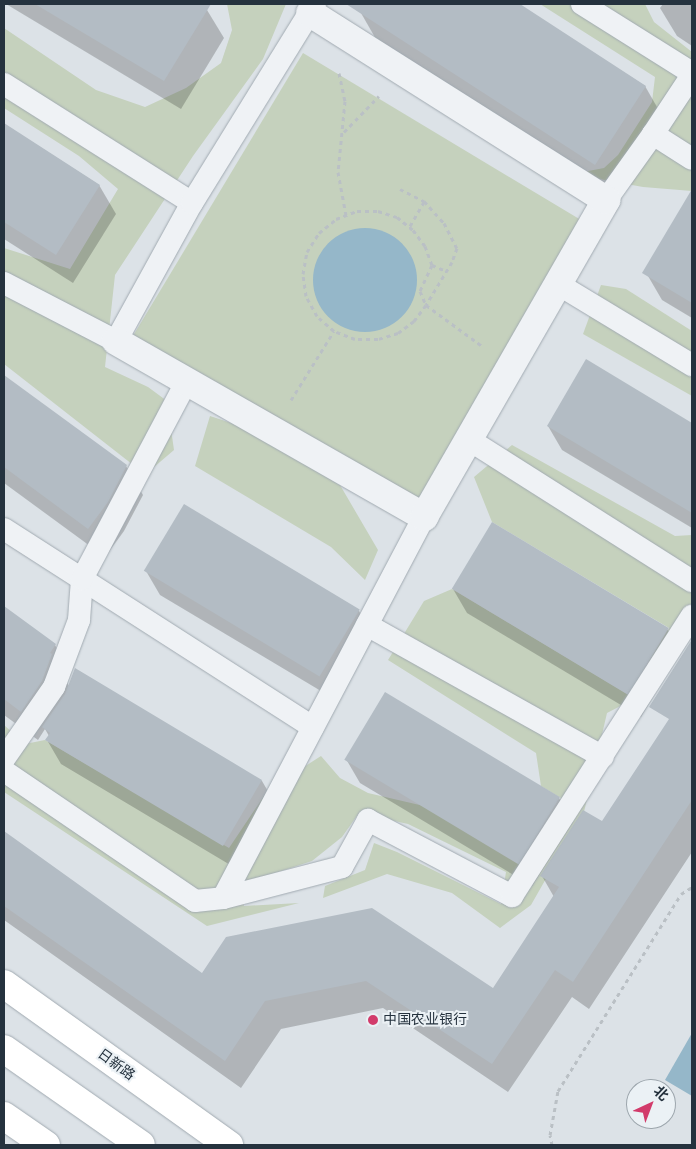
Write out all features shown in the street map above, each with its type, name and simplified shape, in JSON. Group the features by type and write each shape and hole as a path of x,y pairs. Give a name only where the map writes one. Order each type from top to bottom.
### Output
{"main road":[{"name":"日新路","path":"4,984 228,1145"},
{"path":"4,1049 140,1145"},
{"path":"4,1116 46,1145"}],"street":[{"path":"116,341 424,518 606,200 386,61 306,7"}],"lane":[{"path":"582,4 692,74 653,134 606,200"},
{"path":"4,283 116,341 192,203 306,7"},
{"path":"4,84 192,203"},
{"path":"653,134 692,159"},
{"path":"558,284 692,365"},
{"path":"4,759 54,687 79,620 82,579 187,381"},
{"path":"468,439 692,581"},
{"path":"223,898 424,518"},
{"path":"4,529 313,727"},
{"path":"4,771 195,901 223,898 342,867 368,820 512,896 604,757 692,616"},
{"path":"367,625 604,757"}],"path":[{"path":"344,132 386,89 386,61"},
{"path":"338,68 345,101 344,132 338,172 346,215"},
{"path":"400,189 424,201 444,223 457,248 426,305 414,321 398,333 378,339 356,339 334,331 317,316 306,296 303,274 307,252 319,233 346,215 378,211 397,217 410,226 426,246 432,265 420,291 426,305 510,367"},
{"path":"410,226 424,202"},
{"path":"432,265 446,271"},
{"path":"290,402 334,331"},
{"path":"552,1145 550,1135 558,1092 682,894 692,887"}],"green space":[{"path":"227,4 286,4 263,59 193,156 115,275 105,367 148,387 167,401 174,450 119,497 137,468 4,364 4,248 70,269 118,189 79,156 4,108 4,28 96,90 145,107 186,88 221,63 232,30"},
{"path":"540,4 645,4 654,22 692,52 692,191 643,187 599,179 583,172 604,168 618,155 652,102 655,77"},
{"path":"303,53 589,225 419,508 133,336"},
{"path":"601,285 626,289 692,331 692,396 583,334"},
{"path":"210,416 249,429 340,485 378,550 365,580 331,547 195,466"},
{"path":"512,445 675,536 692,535 692,607 634,699 607,713 584,812 531,905 500,928 452,893 387,874 323,898 325,886 365,870 374,843 397,852 501,904 506,872 408,824 359,813 342,837 312,861 242,884 244,906 299,903 207,926 4,792 4,725 25,744 45,740 229,848 268,790 321,756 340,778 368,793 424,806 522,865 561,798 541,786 536,753 388,660 424,601 452,589 629,695 669,628 492,522 474,477"}],"water":[{"path":"365,228 385,232 402,243 413,260 417,280 413,300 402,317 385,328 365,332 345,328 328,317 317,300 313,280 317,260 328,243 345,232"},
{"path":"692,1033 692,1096 676,1087 676,1079 666,1079"}],"building":[{"path":"35,4 211,4 164,81"},
{"path":"346,4 520,4 646,86 595,165"},
{"path":"4,123 100,185 56,255 4,222"},
{"path":"692,189 692,303 642,273"},
{"path":"586,359 692,423 692,513 547,426"},
{"path":"4,375 127,465 108,502 88,529 4,467"},
{"path":"184,504 360,610 320,676 144,571"},
{"path":"492,522 669,628 628,695 452,589"},
{"path":"4,606 56,644 50,653 52,654 42,681 21,712 4,699"},
{"path":"691,641 692,800 573,982 555,970 492,1064 366,981 265,1001 225,1061 4,906 4,831 202,973 226,937 372,908 493,988 559,887 540,876 583,810 602,821 669,719 649,707"},
{"path":"75,668 262,780 223,846 45,740 50,733 42,727 65,694"},
{"path":"385,692 560,797 519,865 344,760"}],"place":[{"name":"中国农业银行","path":"373,1020"}]}
